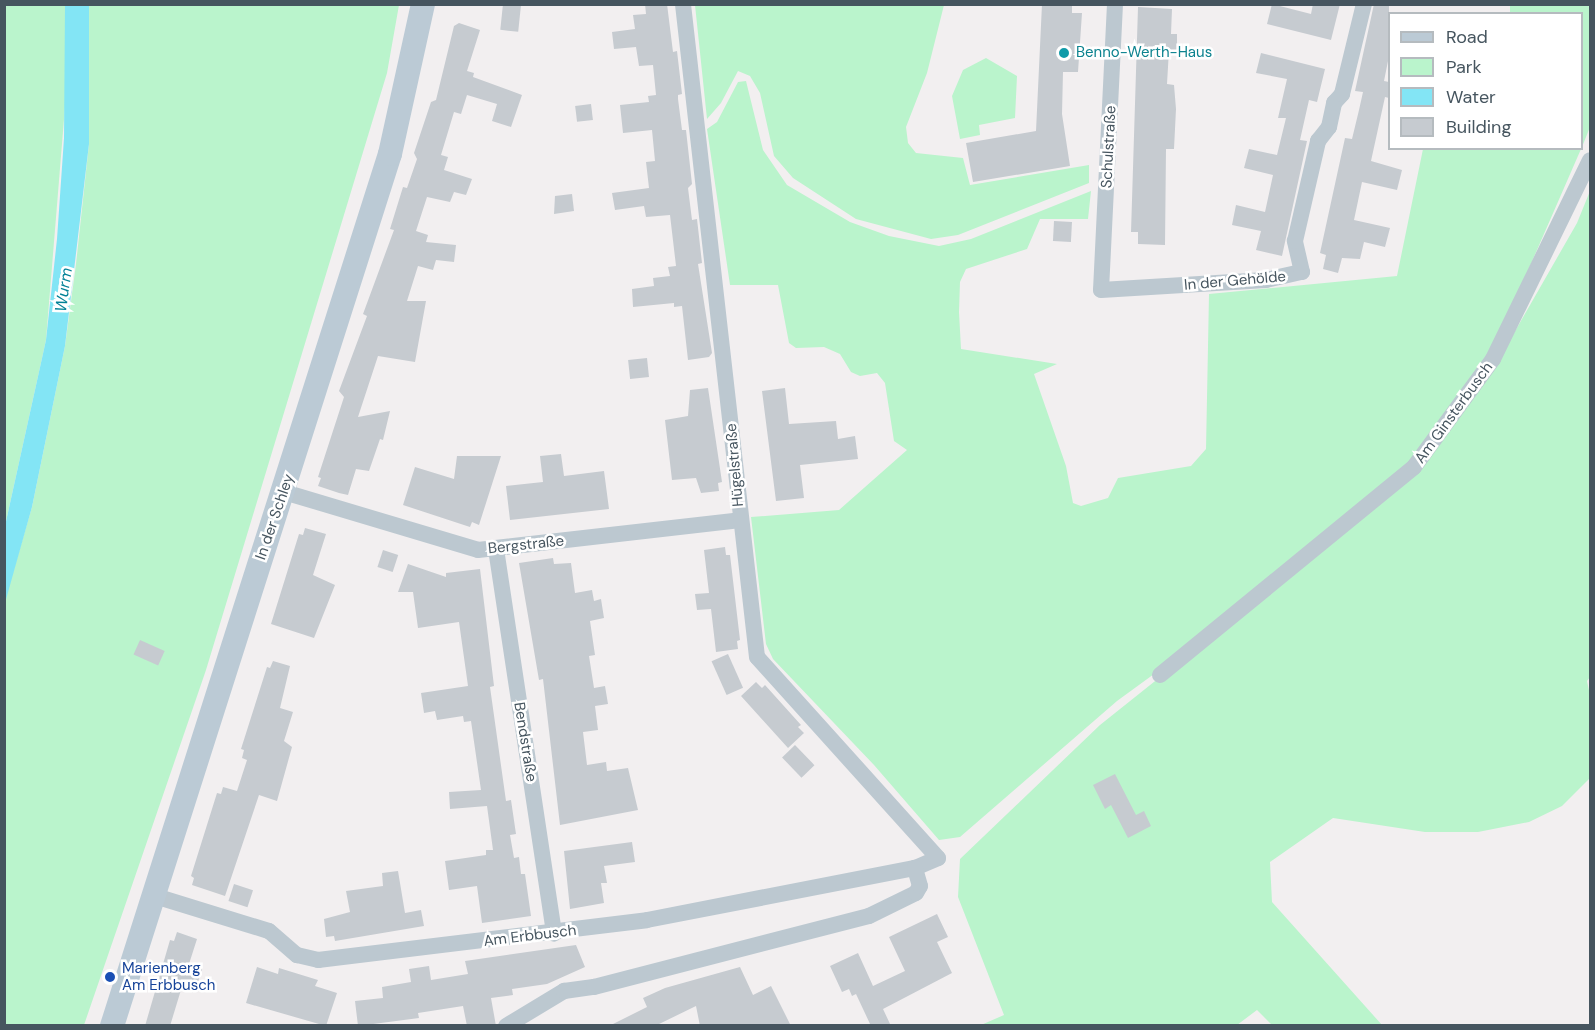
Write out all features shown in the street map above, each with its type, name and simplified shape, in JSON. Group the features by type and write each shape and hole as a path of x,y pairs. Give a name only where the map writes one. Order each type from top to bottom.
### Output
{"street":[{"name":"In der Schley","path":"112,1026 390,154 423,4"},
{"name":"Hügelstraße","path":"683,4 716,274 740,520 757,657 938,858"},
{"name":"Schulstraße","path":"1101,290 1114,4"},
{"name":"In der Gehölde","path":"1101,290 1266,280 1302,272 1295,241 1315,152 1329,127 1334,103 1342,94 1364,4"},
{"name":"Am Ginsterbusch","path":"1160,675 1414,467 1493,359 1590,160"},
{"name":"Bergstraße","path":"284,492 460,546 496,549 740,520"},
{"name":"Bendstraße","path":"496,549 554,934"},
{"name":"Am Erbbusch","path":"155,896 269,931 297,955 318,960 554,934 915,868 938,858"},
{"path":"506,1026 564,991 594,987 869,916 916,893 920,886 915,868"}],"green space":[{"path":"5,5 65,5 65,107 46,340 5,526"},
{"path":"89,5 399,5 387,73 206,670 84,1025 5,1025 4,603 32,507 65,346 89,144"},
{"path":"695,5 944,5 927,73 906,127 908,143 916,153 963,158 970,185 1089,165 1089,183 958,235 931,239 856,219 793,178 774,156 760,93 750,76 738,71 721,103 707,119"},
{"path":"1510,5 1590,5 1590,127 1583,144 1583,12 1510,12"},
{"path":"986,58 1017,76 1015,118 979,125 980,135 960,139 952,96 963,70"},
{"path":"746,81 763,150 787,185 850,222 889,236 939,246 971,239 1091,191 1088,219 1040,219 1027,249 966,269 960,282 959,312 961,349 1057,364 1034,374 1066,466 1073,503 1081,506 1108,498 1118,478 1191,466 1206,449 1209,294 1397,276 1423,150 1581,150 1496,344 1409,466 1165,666 1117,701 960,837 939,840 874,765 773,659 766,644 751,517 839,510 907,450 894,441 885,383 877,373 860,376 851,372 840,354 824,347 796,348 789,343 778,285 730,285 707,129 717,122 738,82"},
{"path":"1590,191 1590,677 1587,681 1590,695 1590,778 1562,806 1529,822 1478,832 1425,832 1333,818 1270,862 1272,902 1382,1025 1272,1025 1257,1010 1237,1025 981,1025 1004,1015 958,897 960,859 1100,725 1392,492 1498,361 1577,223"}],"water":[{"name":"Wurm","path":"65,5 89,5 89,144 65,346 32,507 5,603 5,526 46,340 57,239 64,138"}],"building":[{"path":"503,4 521,6 518,32 500,30"},
{"path":"645,4 667,4 673,52 677,51 682,94 678,95 678,99 682,130 686,130 692,184 688,188 692,220 697,219 702,263 698,264 712,353 709,357 688,360 682,306 674,307 674,303 633,307 632,289 654,286 653,278 670,276 668,267 676,266 670,215 646,217 644,206 615,210 612,193 649,188 646,162 655,161 652,130 623,133 620,105 649,102 648,96 656,95 653,65 639,66 636,47 614,49 612,32 635,29 633,15 646,14"},
{"path":"1042,4 1072,4 1072,13 1082,13 1078,72 1063,72 1062,114 1070,166 973,182 966,143 1036,131"},
{"path":"1272,4 1311,14 1313,4 1340,4 1331,40 1267,24"},
{"path":"1374,4 1389,4 1388,61 1384,81 1388,82 1388,98 1385,97 1371,161 1402,170 1397,190 1362,182 1354,220 1390,228 1385,247 1364,242 1360,259 1342,258 1338,273 1323,269 1326,255 1320,253 1345,138 1352,139 1363,92 1355,91"},
{"path":"1138,7 1172,9 1171,34 1177,34 1177,50 1169,50 1167,84 1174,85 1176,109 1174,149 1166,149 1165,245 1138,244 1138,232 1131,232"},
{"path":"459,23 480,30 467,71 474,73 473,77 522,95 511,127 492,121 497,104 467,95 461,114 454,112 441,155 448,157 444,170 472,179 466,195 454,192 450,202 427,197 416,231 428,235 426,242 456,245 454,262 436,260 433,270 418,266 407,301 426,301 415,362 378,356 358,417 390,411 383,440 380,439 369,471 356,469 348,495 339,493 318,486 321,478 318,477 344,397 339,391 367,316 363,314 394,230 390,229 403,187 407,188 417,159 414,153 431,102 436,100 454,26"},
{"path":"1261,53 1325,69 1317,102 1309,100 1300,140 1307,141 1282,256 1256,250 1261,231 1232,225 1236,205 1265,212 1273,175 1244,168 1249,149 1277,155 1286,118 1278,118 1287,79 1256,73"},
{"path":"591,104 593,120 577,122 575,106"},
{"path":"572,194 574,211 554,214 555,196"},
{"path":"1054,221 1072,222 1071,242 1053,241"},
{"path":"647,358 649,377 630,379 628,360"},
{"path":"708,388 722,482 718,483 719,491 701,493 696,478 672,480 665,420 688,416 690,390"},
{"path":"785,388 789,424 836,421 838,439 855,436 858,459 800,465 804,498 776,501 762,391"},
{"path":"561,454 564,476 604,471 609,509 510,520 506,486 543,482 540,456"},
{"path":"457,456 501,456 479,525 472,522 470,527 403,505 415,467 454,479"},
{"path":"305,528 326,534 313,575 335,585 314,638 271,624 299,534 303,535"},
{"path":"725,547 726,555 730,555 740,640 737,641 738,649 716,652 711,609 697,610 695,594 709,593 704,550"},
{"path":"383,550 398,555 393,572 377,567"},
{"path":"553,558 554,564 571,563 575,593 592,590 594,601 601,599 604,618 590,621 595,655 589,656 594,688 605,686 608,704 595,706 598,730 583,732 587,765 606,762 607,771 628,768 638,810 560,825 543,679 539,680 519,563"},
{"path":"408,564 446,577 446,573 480,569 494,686 490,687 506,801 511,800 516,834 510,835 514,858 519,857 521,874 525,874 531,916 482,923 477,886 449,890 445,861 486,855 486,850 493,850 487,806 450,809 449,792 481,790 471,721 464,722 463,716 437,720 435,711 424,713 421,693 468,686 459,622 418,628 413,592 398,592"},
{"path":"140,640 165,651 158,666 133,655"},
{"path":"728,654 743,688 727,695 712,661"},
{"path":"273,661 290,666 280,708 293,712 284,741 292,747 277,801 259,795 225,896 192,885 194,878 191,876 217,793 221,794 223,787 237,791 247,760 242,758 244,750 241,749 267,667 270,668"},
{"path":"756,682 762,688 765,685 801,725 798,727 804,733 788,748 741,696"},
{"path":"795,745 814,765 802,778 782,758"},
{"path":"1115,774 1136,815 1144,811 1151,826 1128,838 1111,805 1105,809 1093,785"},
{"path":"632,842 635,862 604,866 607,883 601,883 604,903 570,909 564,851"},
{"path":"398,871 405,913 421,910 424,926 335,941 334,936 326,937 324,919 350,912 346,891 383,886 382,873"},
{"path":"234,884 253,890 247,907 228,901"},
{"path":"937,914 948,937 937,942 952,973 883,1009 891,1026 871,1026 856,994 852,996 849,989 842,992 830,966 858,953 873,986 905,971 889,937"},
{"path":"177,932 197,939 189,964 202,969 197,985 184,980 170,1026 145,1026 170,940 174,941"},
{"path":"576,945 585,967 547,984 512,989 513,995 491,998 496,1026 467,1026 463,1006 418,1013 419,1018 358,1026 355,1001 383,998 382,987 411,982 409,969 429,966 431,980 468,974 465,961"},
{"path":"257,967 278,974 279,968 318,980 315,986 337,993 326,1026 246,1003"},
{"path":"740,967 753,995 771,986 791,1026 700,1026 696,1006 655,1026 609,1026 647,1007 643,998 665,988"}],"place":[{"name":"Benno-Werth-Haus","path":"1064,53"},
{"name":"Marienberg Am Erbbusch","path":"110,977"}]}
